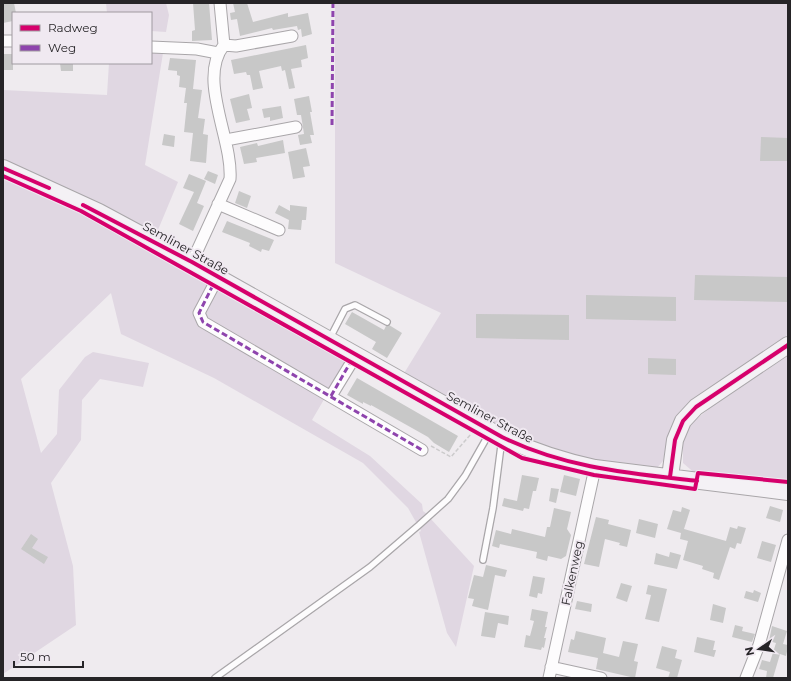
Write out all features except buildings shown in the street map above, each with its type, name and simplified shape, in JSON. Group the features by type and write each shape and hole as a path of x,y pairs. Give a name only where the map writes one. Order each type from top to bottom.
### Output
{"street":[{"path":"192,262 230,179 231,165 215,89 214,67 221,49 220,3"},
{"path":"152,47 221,49 292,36"},
{"path":"226,140 296,127"},
{"name":"Semliner Straße","path":"3,168 99,212 192,262 329,340 353,359 496,434 547,456 595,468 788,492"},
{"path":"218,204 279,230"},
{"name":"Semliner Straße","path":"218,277 199,313 203,322 422,450"},
{"path":"670,477 675,440 683,420 696,407 788,345"},
{"path":"331,396 353,359"},
{"name":"Falkenweg","path":"549,678 595,468"},
{"path":"746,678 759,645 788,540"},
{"path":"551,667 601,678"}],"lane":[{"path":"329,340 345,308 355,305 386,322"},
{"path":"483,560 493,508 496,434"},
{"path":"215,678 370,567 419,525 452,493 496,434"}],"shaded area":[{"path":"106,3 166,3 169,15 166,32 152,31 152,12 107,12"},
{"path":"335,3 788,3 788,327 786,339 668,436 663,461 657,468 593,462 528,444 403,375 441,313 335,263"},
{"path":"152,52 163,53 145,165 178,182 155,237 3,162 3,90 107,95 109,64 152,64"},
{"path":"3,173 33,186 350,355 312,420 370,456 422,504 423,511 427,514 417,524 408,508 363,463 214,378 121,334 111,293 21,379 41,453 57,434 59,390 85,357 93,352 149,363 143,387 100,379 82,400 81,440 51,483 73,566 76,625 3,674"},
{"path":"788,356 788,486 697,475 683,463 683,441 688,426 727,394"},
{"path":"430,518 474,566 456,647 447,633 419,532 421,531 419,527"}],"marked path":[{"path":"332,125 333,3"},
{"path":"213,285 199,313 203,322 422,450"},
{"path":"331,396 350,363"}],"cycle path":[{"path":"3,168 49,188"},
{"path":"3,176 81,211 522,458 594,475 695,489 698,473 788,482"},
{"path":"83,205 192,262 502,437 550,456 597,468 697,481"},
{"path":"670,477 675,440 683,421 696,407 788,345"}]}
